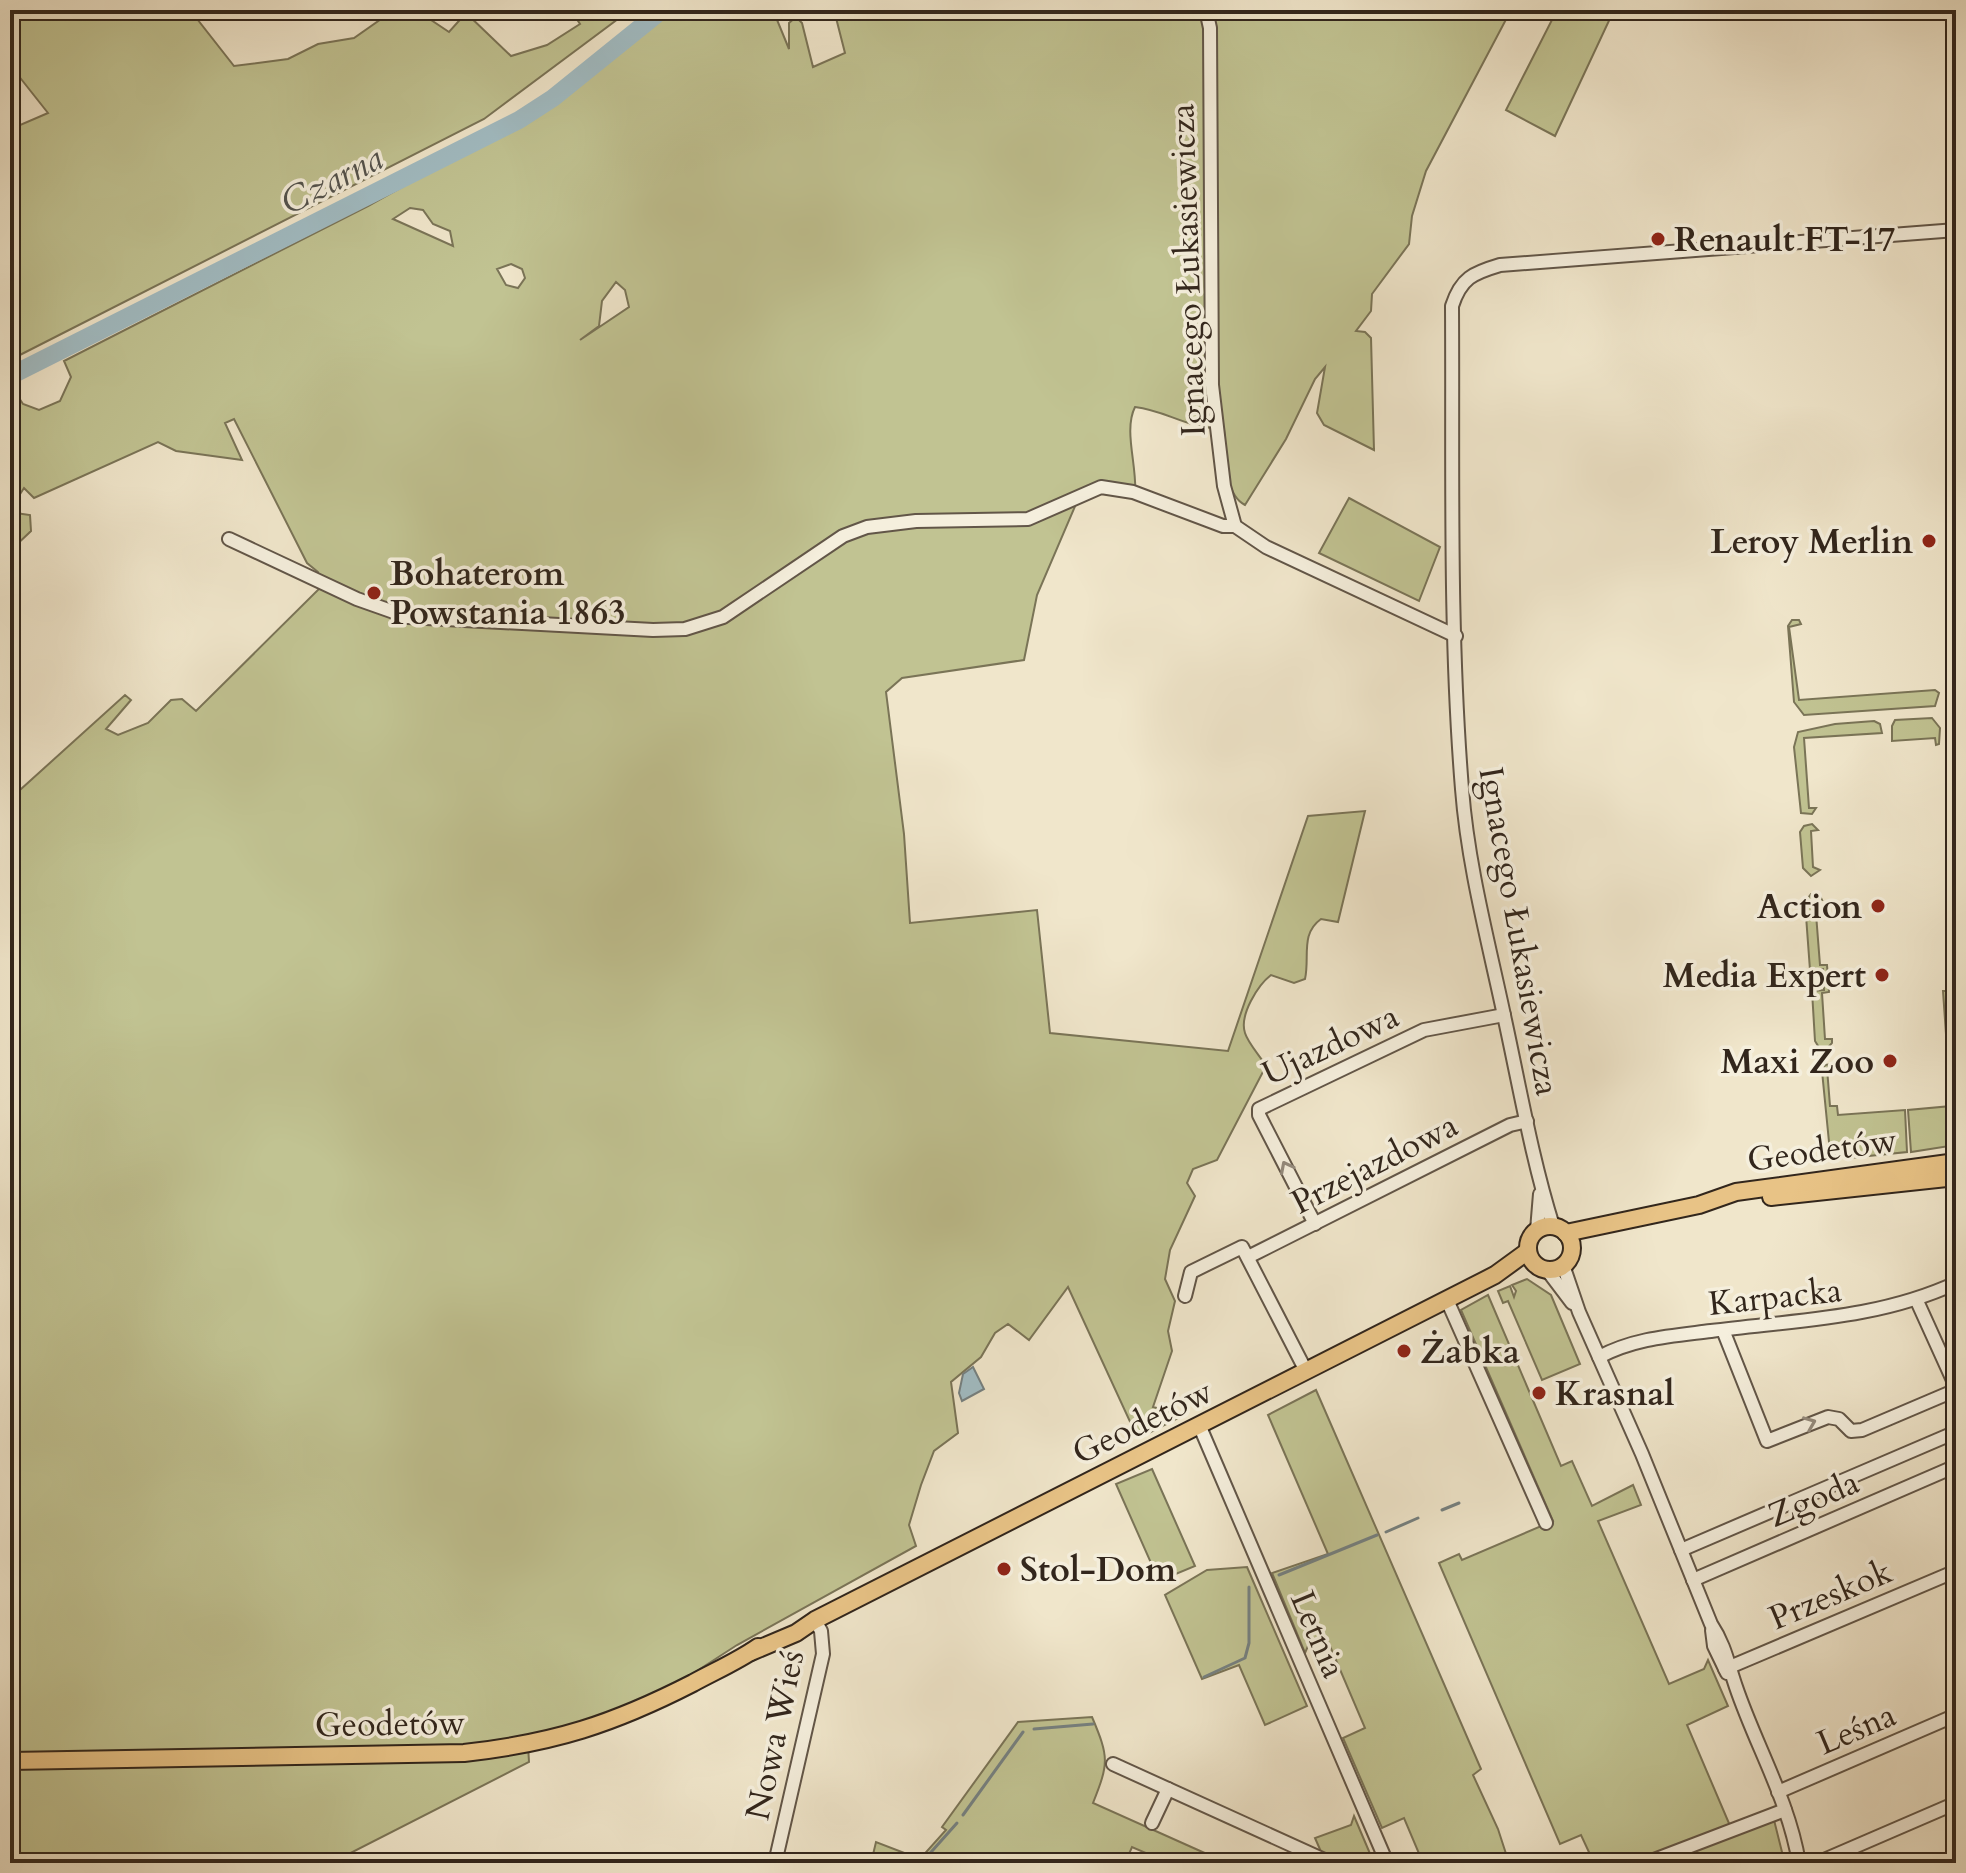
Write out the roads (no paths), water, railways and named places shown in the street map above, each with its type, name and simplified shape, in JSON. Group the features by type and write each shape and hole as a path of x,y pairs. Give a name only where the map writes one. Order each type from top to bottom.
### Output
{"main road":[{"name":"Geodetów","path":"1699,1205 1736,1192 1956,1162"},
{"name":"Geodetów","path":"1557,1234 1699,1205 1956,1177"},
{"path":"1557,1234 1570,1256 1544,1263 1530,1239 1557,1234"},
{"name":"Geodetów","path":"10,1761 464,1753 527,1745 593,1729 796,1633 815,1620 1017,1515 1200,1427 1495,1275 1544,1263"}],"street":[{"name":"Ignacego Łukasiewicza","path":"1206,10 1210,28 1212,385 1224,486 1235,526"},
{"name":"Ignacego Łukasiewicza","path":"1557,1234 1541,1187 1464,812 1456,636 1452,306 1458,288 1470,274 1500,265 1956,230"},
{"path":"229,539 357,599 408,617 685,629 723,617 843,536 867,527 916,521 1028,519 1101,487 1133,492 1223,526 1235,526 1266,547 1456,636"},
{"name":"Ujazdowa","path":"1315,1224 1259,1115 1259,1109 1424,1030 1504,1015"},
{"name":"Przejazdowa","path":"1248,1257 1510,1125 1527,1121"},
{"path":"1185,1296 1191,1272 1242,1247 1306,1371"},
{"path":"1544,1263 1579,1312 1711,1624 1723,1643 1728,1668 1785,1810 1799,1863"},
{"name":"Karpacka","path":"1599,1357 1630,1342 1859,1315 1917,1301 1956,1283"},
{"path":"1447,1300 1546,1523"},
{"path":"1723,1330 1767,1441 1828,1417 1839,1419 1851,1431 1862,1430 1956,1389 1917,1301"},
{"name":"Letnia","path":"1200,1427 1387,1863"},
{"path":"1681,1550 1956,1432"},
{"name":"Zgoda","path":"1693,1580 1956,1466"},
{"name":"Przeskok","path":"1728,1668 1956,1571"},
{"name":"Nowa Wieś","path":"775,1863 823,1654 821,1631 815,1620"},
{"name":"Leśna","path":"1778,1792 1956,1715"},
{"path":"1113,1764 1331,1863"},
{"path":"1152,1823 1168,1789"},
{"path":"1817,1863 1956,1803"},
{"path":"1646,1863 1785,1810"}],"water":[{"path":"973,1367 984,1389 962,1401 959,1393 963,1374"}],"waterway":[{"name":"Czarna","path":"10,376 519,120 553,98 662,10"},
{"path":"1442,1510 1459,1503"},
{"path":"1386,1532 1418,1518"},
{"path":"1279,1575 1377,1535"},
{"path":"1204,1677 1245,1658 1249,1643 1249,1587"},
{"path":"1034,1729 1093,1724"},
{"path":"963,1815 1023,1732"},
{"path":"924,1860 957,1823"}],"place":[{"name":"Renault FT-17","path":"1658,239"},
{"name":"Leroy Merlin","path":"1929,541"},
{"name":"Bohaterom Powstania 1863","path":"374,593"},
{"name":"Action","path":"1878,906"},
{"name":"Media Expert","path":"1882,975"},
{"name":"Maxi Zoo","path":"1890,1061"},
{"name":"Żabka","path":"1404,1351"},
{"name":"Krasnal","path":"1539,1393"},
{"name":"Stol-Dom","path":"1004,1569"}]}
